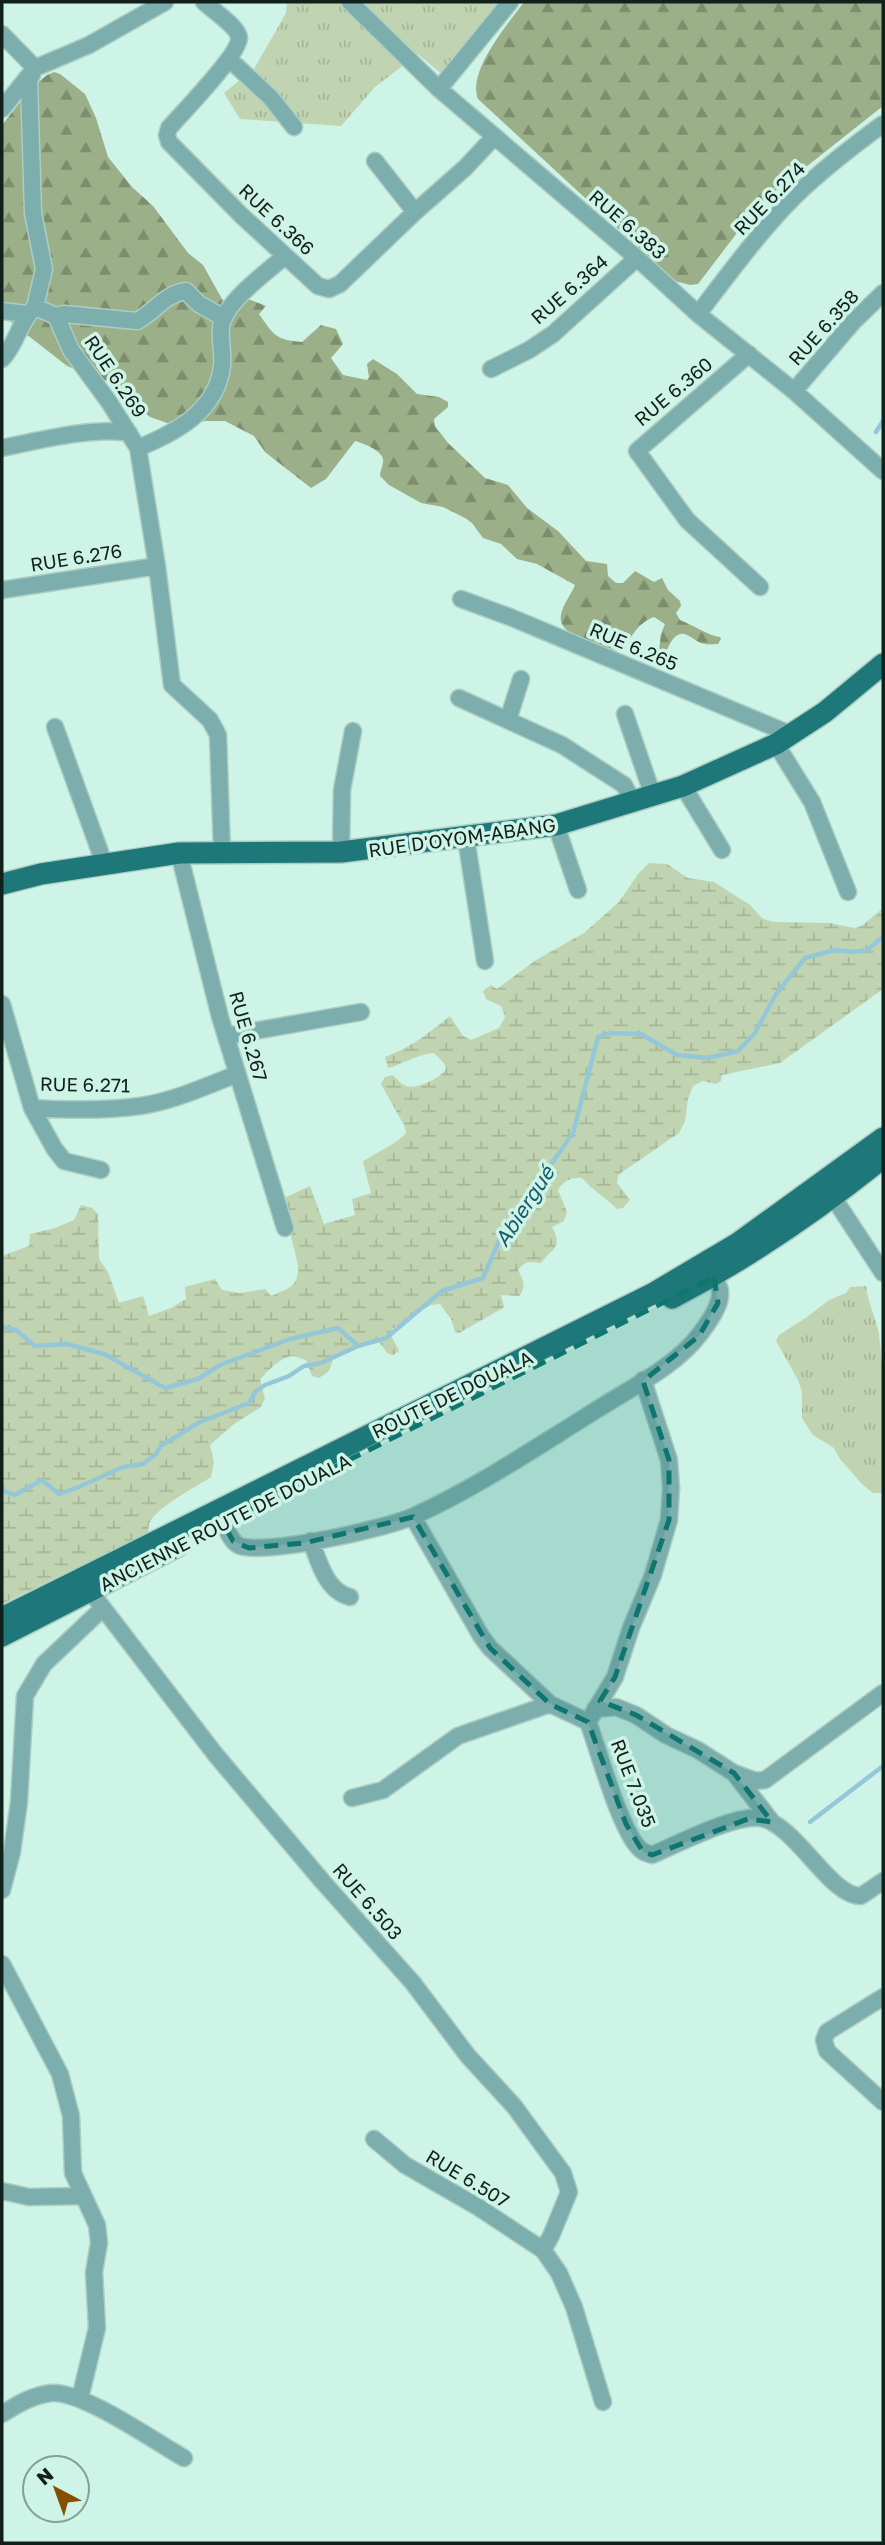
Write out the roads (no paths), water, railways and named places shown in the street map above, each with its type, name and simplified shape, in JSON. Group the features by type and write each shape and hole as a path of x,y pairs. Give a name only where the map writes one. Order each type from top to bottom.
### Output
{"main road":[{"name":"RUE D'OYOM-ABANG","path":"2,884 41,874 179,852 341,852 556,825 683,786 783,739 825,712 883,664"},
{"name":"ROUTE DE DOUALA","path":"2,1618 605,1319 708,1262 742,1250 883,1138"},
{"name":"ANCIENNE ROUTE DE DOUALA","path":"2,1636 96,1600 223,1523 544,1365 714,1276 742,1250 833,1197 883,1158"}],"street":[{"path":"2,109 35,68 76,52 165,2"},
{"path":"204,2 236,30 239,37 229,59 271,98 293,127"},
{"name":"RUE 6.383","path":"350,2 439,89 637,258 698,314 794,391 883,471"},
{"path":"439,89 510,2"},
{"path":"2,34 35,68"},
{"name":"RUE 6.366","path":"229,59 169,128 169,142 318,286 329,289 340,284 494,137"},
{"path":"2,359 31,310 44,269 33,213 29,81 35,68"},
{"name":"RUE 6.274","path":"698,314 764,230 795,196 856,143 883,124"},
{"path":"375,161 415,212"},
{"path":"138,448 167,436 192,420 210,397 222,366 224,318 235,302 285,256"},
{"name":"RUE 6.364","path":"491,369 529,350 553,334 637,258"},
{"path":"2,311 31,310 56,316 64,314 137,321 176,292 186,291 199,304 224,318"},
{"name":"RUE 6.358","path":"794,391 853,322 883,293"},
{"name":"RUE 6.269","path":"56,316 71,350 138,448 172,685 210,720 218,735 222,852"},
{"name":"RUE 6.360","path":"749,354 637,451 687,520 760,587"},
{"path":"2,449 62,437 118,430 130,433"},
{"name":"RUE 6.276","path":"2,590 157,566"},
{"name":"RUE 6.265","path":"461,599 510,617 783,739"},
{"path":"508,720 521,679"},
{"path":"459,698 562,745 643,799"},
{"path":"625,714 643,799"},
{"path":"55,727 104,863"},
{"path":"341,852 341,799 353,731"},
{"path":"783,739 848,892"},
{"path":"683,786 722,850"},
{"path":"556,825 578,890"},
{"path":"466,838 485,961"},
{"name":"RUE 6.267","path":"179,852 226,1036 285,1228"},
{"name":"RUE 6.271","path":"2,1004 32,1108 101,1109 141,1106 198,1090 237,1074"},
{"path":"226,1036 361,1012"},
{"path":"32,1108 64,1161 101,1170"},
{"path":"833,1197 883,1273"},
{"path":"223,1523 239,1546 282,1546 413,1517 530,1452 682,1352 699,1335 718,1303 720,1291 714,1276"},
{"path":"595,1709 615,1676 653,1575 669,1520 671,1488 668,1460 643,1380"},
{"name":"RUE 7.035","path":"413,1517 490,1648 550,1704 595,1709 626,1824 635,1844 643,1852 652,1855 712,1829 748,1819 761,1818 772,1822"},
{"path":"311,1541 323,1572 331,1584 350,1597"},
{"path":"2,1890 12,1853 19,1802 25,1696 44,1664 96,1600"},
{"name":"RUE 6.503","path":"96,1600 215,1754 412,1983 468,2056 514,2106 556,2161 568,2182 569,2192 543,2250"},
{"path":"595,1709 616,1707 636,1714 666,1735 698,1750 734,1773 756,1781 765,1780 883,1693"},
{"path":"352,1798 383,1790 458,1736 550,1704"},
{"path":"734,1773 772,1822 814,1859 845,1892 861,1896 883,1881"},
{"path":"2,1965 60,2074 71,2116 74,2173 97,2225 99,2243 94,2272 97,2328 80,2398"},
{"path":"883,1997 827,2032 824,2040 827,2051 883,2102"},
{"name":"RUE 6.507","path":"374,2139 405,2165 478,2207 543,2250"},
{"path":"2,2191 29,2197 82,2196"},
{"path":"543,2250 559,2273 574,2307 603,2402"},
{"path":"2,2414 29,2398 41,2395 54,2393 80,2398 184,2458"}],"waterway":[{"path":"876,432 883,421"},
{"name":"Abiergué","path":"2,1327 16,1330 35,1346 67,1344 104,1354 165,1388 198,1379 220,1365 290,1339 338,1328 358,1346 386,1338 442,1291 483,1278 502,1234 573,1133 598,1037 610,1033 641,1034 677,1055 708,1058 738,1051 755,1033 776,994 805,958 834,950 867,950 883,937"},
{"path":"2,1486 3,1491 15,1495 42,1480 59,1494 123,1467 143,1464 156,1454 161,1446 200,1422 249,1403 256,1391 265,1385 289,1376 304,1366 321,1363 358,1346"},
{"path":"810,1822 883,1766"}]}
